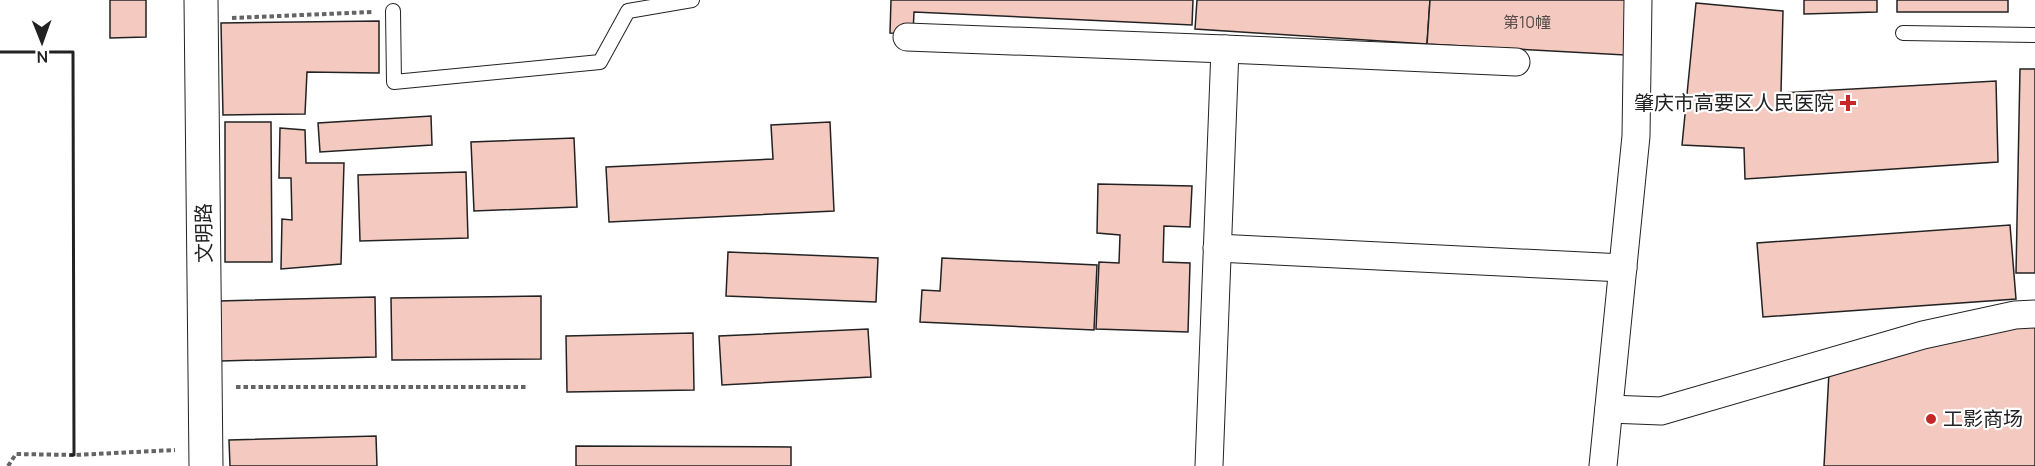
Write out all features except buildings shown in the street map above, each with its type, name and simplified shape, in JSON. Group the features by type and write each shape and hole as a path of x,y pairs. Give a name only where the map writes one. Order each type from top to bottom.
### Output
{"street":[{"path":"1604,466 1636,136 1638,0"},
{"name":"文明路","path":"202,10 206,457"},
{"path":"907,37 1516,62"},
{"path":"1209,466 1225,49"},
{"path":"1217,248 1623,268"},
{"path":"1609,409 1661,411 1923,335 2015,315 2035,314"}],"lane":[{"path":"393,11 394,82 600,62 628,11 692,0"},
{"path":"1903,33 2035,35"}],"path":[{"path":"202,10 393,11"},
{"path":"205,387 526,387"},
{"path":"8,466 16,454 206,457"}],"wall":[{"path":"0,52 73,52 74,455 71,455"}],"place":[{"name":"肇庆市高要区人民医院","path":"1848,103"},
{"name":"工影商场","path":"1931,419"}]}
